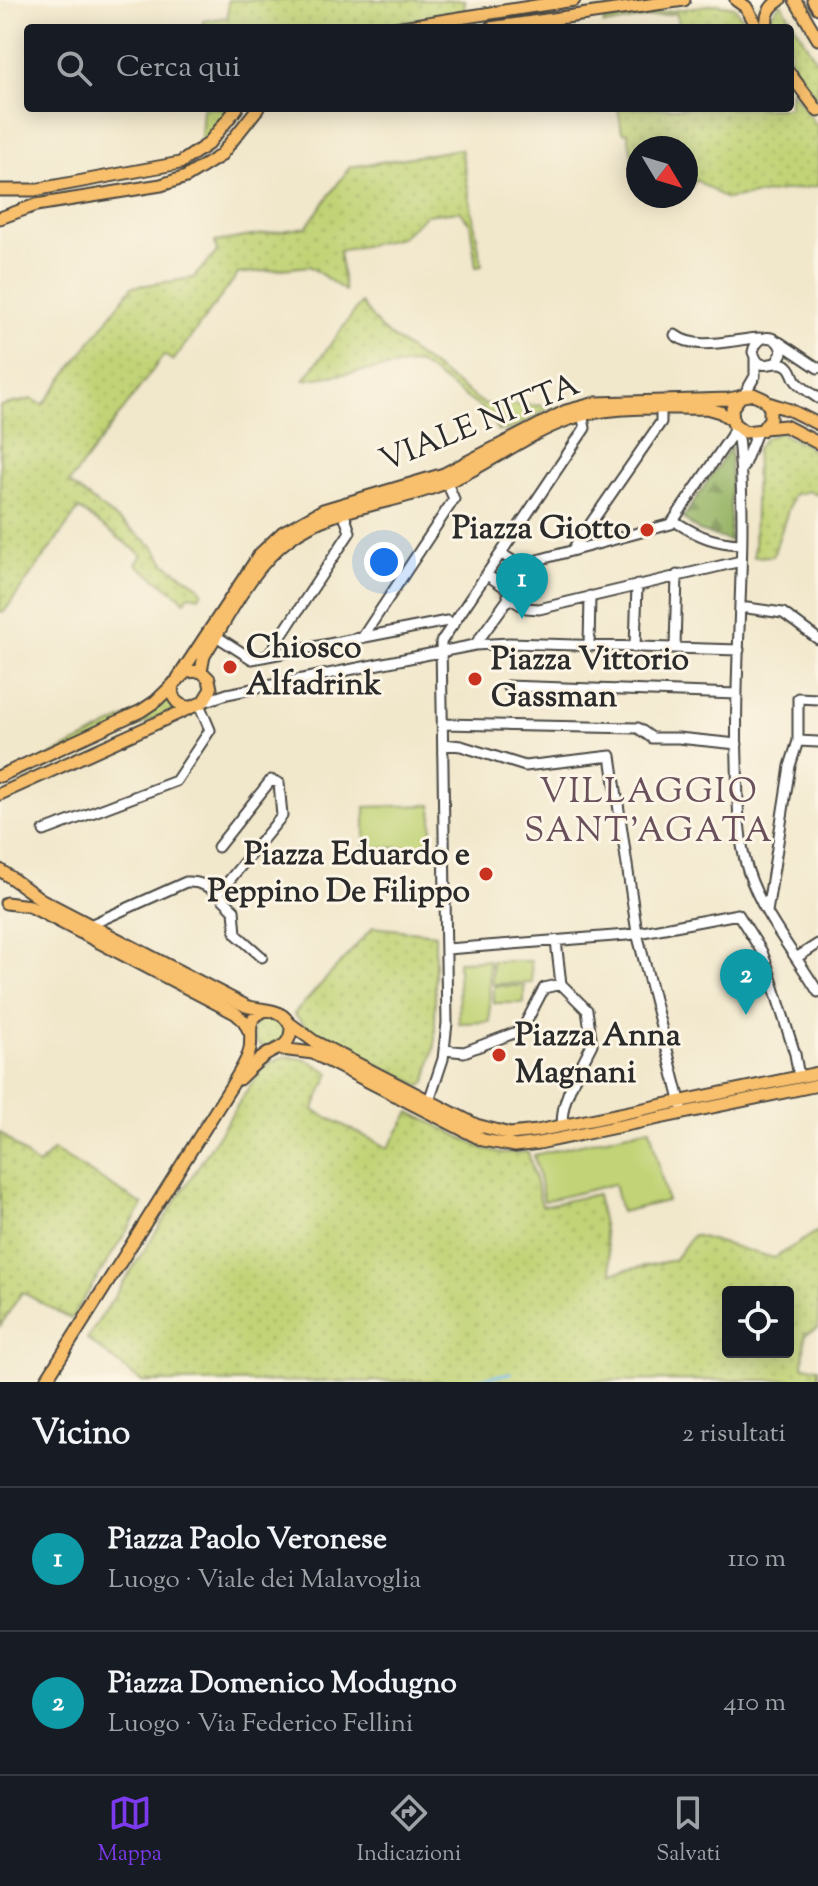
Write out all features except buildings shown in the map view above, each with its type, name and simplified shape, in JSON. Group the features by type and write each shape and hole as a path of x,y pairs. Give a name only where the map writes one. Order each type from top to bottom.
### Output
{"main road":[{"path":"421,24 574,0"},
{"path":"518,24 684,0"},
{"path":"736,0 746,7 756,24"},
{"path":"768,24 767,16 773,4 780,0"},
{"path":"797,3 818,39"},
{"path":"794,79 818,111"},
{"path":"0,217 3,206 0,192 34,190 180,163 208,144 234,112"},
{"path":"0,217 36,205 161,185 186,177 220,156 255,112"},
{"path":"735,424 733,405 743,396 753,394 818,424"},
{"name":"VIALE NITTA","path":"0,776 141,711 156,701 176,681 252,565 283,532 307,517 445,479 559,414 581,411 610,401 661,405 743,396"},
{"path":"760,430 770,416 766,401"},
{"path":"661,405 720,412 745,432 785,426 818,443"},
{"path":"0,794 197,704 209,695 210,684 201,671 204,656 259,570 280,547 311,525 342,509"},
{"path":"197,704 181,705 174,699 172,691 176,681 189,671 201,671"},
{"path":"0,870 42,900 246,1006 280,1013 348,1066"},
{"path":"3,904 12,892 11,878"},
{"path":"3,904 30,906 235,1013 244,1021 260,1050 307,1051 348,1066 428,1107 483,1140 515,1146 818,1073"},
{"path":"45,1382 232,1085 248,1055 253,1018 266,1010"},
{"path":"232,1085 290,1036 289,1023"},
{"path":"428,1107 498,1133 524,1134 818,1085"}],"street":[{"path":"675,335 683,341 699,345 733,339 774,338 818,368"},
{"path":"743,396 755,376 754,355 757,341 762,338"},
{"path":"733,339 744,343 754,355 771,364 781,363 791,369 795,380 818,398"},
{"path":"766,401 758,382 759,374 782,353 779,342"},
{"path":"573,549 661,422 661,405"},
{"path":"428,1107 444,1050 447,949 441,642 585,428 581,411"},
{"path":"735,424 741,474 737,694 740,829 747,867 767,914 818,992"},
{"path":"675,524 731,436 735,424"},
{"path":"741,474 760,430"},
{"path":"362,638 454,499 445,479"},
{"path":"268,656 350,532 342,509"},
{"path":"591,524 610,540"},
{"path":"519,565 675,524 701,538 718,543 741,544"},
{"path":"504,550 519,565"},
{"path":"484,580 508,593 526,608 539,609 741,561"},
{"path":"475,645 508,593 519,565"},
{"path":"675,648 677,575"},
{"path":"635,647 637,585"},
{"path":"589,646 590,596"},
{"path":"740,607 783,613 818,639"},
{"path":"216,636 252,659 447,621 453,625"},
{"path":"44,831 176,781 210,730 197,704 227,694 475,645 739,650"},
{"path":"210,684 227,694"},
{"path":"507,686 737,694"},
{"path":"767,914 790,766 798,741 798,698 818,699"},
{"path":"442,724 638,728 652,738 737,744"},
{"path":"798,741 818,742"},
{"path":"443,744 461,746 525,766 611,756 637,933 682,1107"},
{"path":"218,847 271,780 279,783 282,816 218,894"},
{"path":"90,925 186,882 195,881 209,887 234,910 236,934 262,957"},
{"path":"447,949 637,933 738,914 767,965 795,1054 799,1077"},
{"path":"556,941 561,984 587,1010 592,1036 592,1044 564,1103 563,1126"},
{"path":"796,958 818,944"},
{"path":"444,1050 464,1052 522,1030 544,988 561,984"}],"green space":[{"path":"228,0 465,0 464,13 392,24 203,24 203,21 228,17"},
{"path":"781,3 794,24 770,24 769,17"},
{"path":"716,4 734,7 747,24 679,24 676,13 610,24 604,24 603,21"},
{"path":"794,24 818,63 818,100 794,67"},
{"path":"794,95 818,127 818,186 726,199 698,181 698,136 629,136 622,132 619,112 794,112"},
{"path":"203,112 229,112 204,142 201,138"},
{"path":"461,149 482,266 476,267 470,223 459,211 426,215 400,238 339,251 345,291 309,266 238,274 173,361 164,355 69,483 153,546 166,564 199,586 202,592 199,597 189,595 185,601 136,564 142,555 79,509 4,612 0,612 0,406 32,399 43,405 132,287 193,278 217,252 215,242 306,227 350,167"},
{"path":"361,303 381,329 484,404 553,406 510,430 498,431 489,414 418,363 304,380"},
{"path":"779,433 806,445 818,457 818,495 809,491 793,495 773,556 754,557 756,450 765,438"},
{"path":"731,446 730,541 699,531 683,518"},
{"path":"167,697 175,709 0,789 0,781"},
{"path":"432,805 432,846 365,849 365,807"},
{"path":"373,927 435,934 435,1045 426,1082 422,1086 310,1031 294,1014"},
{"path":"489,960 490,1022 459,1023 458,961"},
{"path":"492,961 531,961 532,983 492,984"},
{"path":"494,986 524,986 524,1003 494,1003"},
{"path":"269,1016 281,1020 285,1032 281,1044 269,1048 257,1044 253,1032 257,1020"},
{"path":"285,1056 308,1060 330,1073 313,1110 388,1148 410,1112 484,1149 503,1153 528,1152 542,1206 597,1194 612,1273 674,1260 693,1235 774,1258 818,1231 818,1328 805,1334 803,1366 818,1368 818,1380 142,1382 87,1339 265,1066"},
{"path":"650,1128 667,1201 621,1212 614,1184 544,1201 534,1155"},
{"path":"0,1132 38,1166 53,1150 143,1205 71,1319 22,1292 0,1326"}],"waterway":[{"path":"460,1382 511,1373"}],"place":[{"name":"Piazza Giotto","path":"647,530"},
{"name":"Piazza Paolo Veronese","path":"522,619"},
{"name":"Chiosco Alfadrink","path":"230,667"},
{"name":"Piazza Vittorio Gassman","path":"475,679"},
{"name":"Piazza Eduardo e Peppino De Filippo","path":"486,874"},
{"name":"Piazza Domenico Modugno","path":"746,1015"},
{"name":"Piazza Anna Magnani","path":"499,1055"}],"district":[{"name":"VILLAGGIO SANT'AGATA","path":"649,812"}]}
